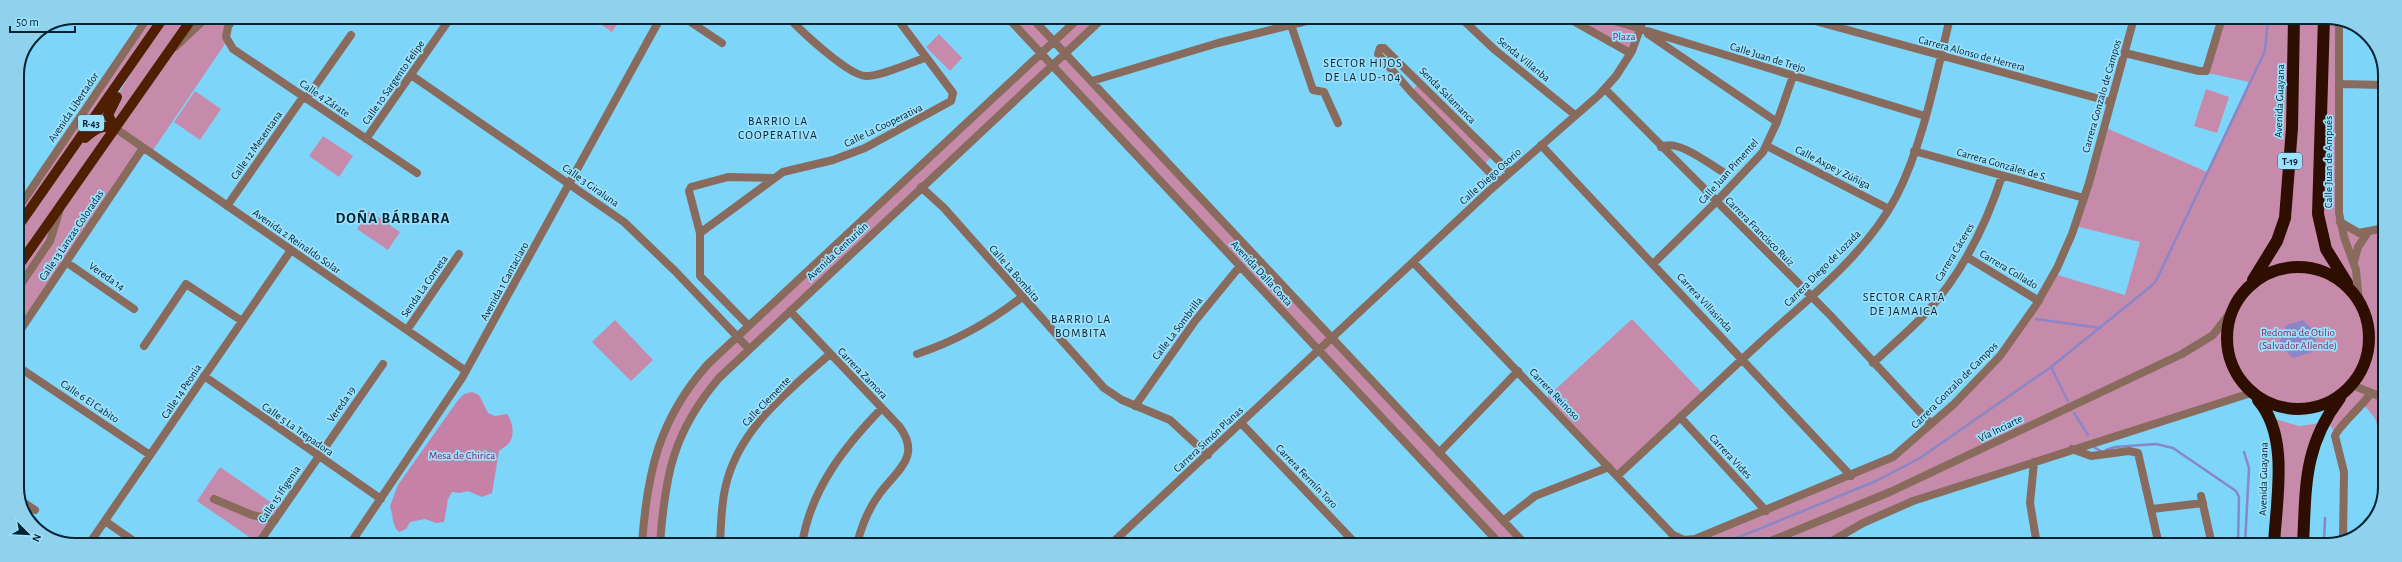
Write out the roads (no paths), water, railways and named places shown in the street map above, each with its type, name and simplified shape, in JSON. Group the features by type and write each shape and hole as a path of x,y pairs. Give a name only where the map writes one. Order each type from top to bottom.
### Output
{"highway":[{"name":"Avenida Guayana","path":"2243,292 2272,250 2285,218 2292,128 2294,24"},
{"name":"T-19","path":"2303,538 2307,474 2310,458 2318,433 2326,418 2362,368 2369,340 2367,320 2357,298 2326,249 2318,214 2324,24"},
{"name":"T-19","path":"2348,388 2329,403 2301,410 2277,407 2253,395 2236,375 2228,357 2226,337 2233,309 2243,292 2266,274 2294,267 2314,269 2327,273 2340,281 2357,298"},
{"name":"Avenida Guayana","path":"2253,395 2270,417 2277,435 2279,459 2274,538"}],"main road":[{"name":"R-43","path":"24,218 159,24"},
{"name":"R-43","path":"24,258 188,24"},
{"path":"115,128 109,120 109,109 129,78 141,50"},
{"path":"67,157 93,131 104,126 115,128"}],"street":[{"name":"Avenida Libertador","path":"24,200 143,24"},
{"path":"168,52 199,24"},
{"name":"Calle 4 Zárate","path":"230,24 226,37 234,49 417,173"},
{"name":"Calle 10 Sargento Felipe","path":"366,139 445,24"},
{"name":"Avenida 1 Cantaclaro","path":"354,538 466,371 657,24"},
{"path":"694,24 722,43"},
{"path":"796,24 845,68 860,75 872,75 925,58 920,46 902,24"},
{"name":"Avenida Dalla Costa","path":"1013,24 1041,52 1495,538"},
{"name":"Avenida Dalla Costa","path":"1037,24 1519,538"},
{"name":"Avenida Centurión","path":"643,538 648,482 664,430 673,412 695,379 737,337 1072,24"},
{"name":"Avenida Centurión","path":"661,538 666,483 679,439 707,392 749,349 1096,24"},
{"path":"1092,81 1218,43 1295,24"},
{"name":"Senda Villanba","path":"1467,24 1495,50 1575,115"},
{"path":"1579,24 1630,53"},
{"name":"Calle Juan de Trejo","path":"1624,24 1925,116"},
{"name":"Calle Diego Osorio","path":"1332,339 1510,172 1605,89 1630,53 1642,24"},
{"name":"Carrera Alonso de Herrera","path":"1826,24 2111,102"},
{"name":"Carrera Diego de Lozada","path":"1617,476 1811,296 1856,252 1889,209 1903,182 1914,151 1925,116 1949,24"},
{"name":"Carrera Gonzalo de Campos","path":"1698,538 1894,457 1931,424 2000,356 2039,301 2065,251 2084,198 2132,24"},
{"path":"2125,53 2199,71 2206,70 2220,24"},
{"path":"1291,25 1313,90 1324,92 1338,123"},
{"name":"Calle Juan de Ampués","path":"2339,26 2338,198 2340,222 2354,262 2357,298"},
{"path":"1640,29 1778,122"},
{"name":"Calle 12 Mesentana","path":"227,206 351,35"},
{"name":"Senda Salamanca","path":"1500,182 1411,92 1378,54 1380,48 1384,48 1420,82 1510,172"},
{"name":"Calle La Cooperativa","path":"700,233 772,178 790,168 833,160 865,148 946,106 951,101 953,93 949,85 925,58"},
{"name":"Calle 3 Giraluna","path":"411,75 610,211 637,234 749,349"},
{"name":"Calle Juan Pimentel","path":"1653,264 1716,202 1766,146 1778,122 1793,76"},
{"path":"2339,84 2378,85"},
{"name":"Carrera Francisco Ruiz","path":"1605,89 1661,147 1811,296 1931,424"},
{"name":"Avenida 2 Reinaldo Solar","path":"115,128 466,371"},
{"path":"1661,147 1666,144 1678,146 1723,172"},
{"name":"Carrera Villasinda","path":"1541,145 1851,476"},
{"name":"Calle Axpe y Zúñiga","path":"1766,146 1889,209"},
{"name":"Calle 13 Lanzas Coloradas","path":"24,325 143,148"},
{"name":"Carrera Gonzáles de S.","path":"1914,151 2084,198"},
{"name":"Carrera Cáceres","path":"1873,363 1927,312 1966,257 1990,209 2002,176"},
{"path":"749,326 700,276 700,233 689,191 691,187 728,177 772,178"},
{"name":"Calle La Bombita","path":"921,187 944,208 1093,377 1113,395 1135,406 1170,420 1208,455"},
{"path":"24,280 50,241 61,206"},
{"path":"2340,222 2359,233 2378,230"},
{"path":"2354,262 2358,247 2368,232"},
{"name":"Calle 14 Peonia","path":"93,538 291,250"},
{"name":"Senda La Cometa","path":"407,330 459,254"},
{"name":"Carrera Collado","path":"1966,257 2039,301"},
{"name":"Vereda 14","path":"66,262 134,309"},
{"name":"Carrera Reinoso","path":"1413,262 1675,538"},
{"name":"Calle La Sombrilla","path":"1135,406 1195,321 1240,266"},
{"path":"144,346 186,284 242,321"},
{"path":"917,354 944,345 974,330 1001,314 1022,298"},
{"name":"Vía Inciarte","path":"1778,538 1890,492 2182,354 2213,335 2233,309"},
{"name":"Carrera Zamora","path":"790,311 882,408 903,432 908,444 908,456 902,466 876,498 859,538"},
{"name":"Carrera Simón Planas","path":"1118,538 1332,339"},
{"name":"Calle Clemente","path":"721,538 725,489 740,447 760,420 830,354"},
{"name":"Vereda 19","path":"318,456 382,364"},
{"name":"Calle 6 El Cabito","path":"24,371 150,455"},
{"path":"1439,453 1518,371"},
{"name":"Calle 5 La Trepadora","path":"204,376 381,499"},
{"path":"2348,388 2378,396"},
{"path":"2344,535 2344,480 2335,439 2336,433 2364,405 2371,393"},
{"path":"1837,538 1862,523 1894,508 2072,449 2253,395"},
{"path":"804,538 809,516 826,477 849,444 882,408"},
{"name":"Carrera Vides","path":"1680,417 1766,511"},
{"name":"Carrera Fermín Toro","path":"1241,423 1350,538"},
{"path":"2318,433 2336,433"},
{"path":"2072,449 2098,456 2136,452 2140,456 2158,538"},
{"name":"Calle 15 Ifigenia","path":"262,538 318,456"},
{"path":"2034,462 2030,503 2036,538"},
{"path":"1503,521 1535,496 1609,467"},
{"path":"214,499 252,515 275,520"},
{"path":"2152,509 2202,500 2210,538"},
{"path":"28,505 35,510"},
{"path":"105,521 129,538"}],"waterway":[{"path":"1737,538 1876,481 1920,458 2051,367 2150,287 2156,281 2265,51 2267,24"},
{"path":"2036,319 2100,328"},
{"path":"2051,367 2068,401"},
{"path":"2074,413 2088,435"},
{"path":"2106,450 2115,447 2156,444 2173,448 2236,491 2239,497 2238,538"},
{"path":"2095,448 2101,451"},
{"path":"2244,452 2249,468 2245,538"},
{"path":"2324,538 2325,518"}],"district":[{"name":"SECTOR HIJOS DE LA UD-104","path":"1363,70"},
{"name":"BARRIO LA COOPERATIVA","path":"778,128"},
{"name":"DOÑA BÁRBARA","path":"393,218"},
{"name":"SECTOR CARTA DE JAMAICA","path":"1904,304"},
{"name":"BARRIO LA BOMBITA","path":"1081,326"}],"park label":[{"name":"Plaza","path":"1624,36"},
{"name":"Redoma de Otilio (Salvador Allende)","path":"2298,338"},
{"name":"Mesa de Chirica","path":"462,455"}]}
